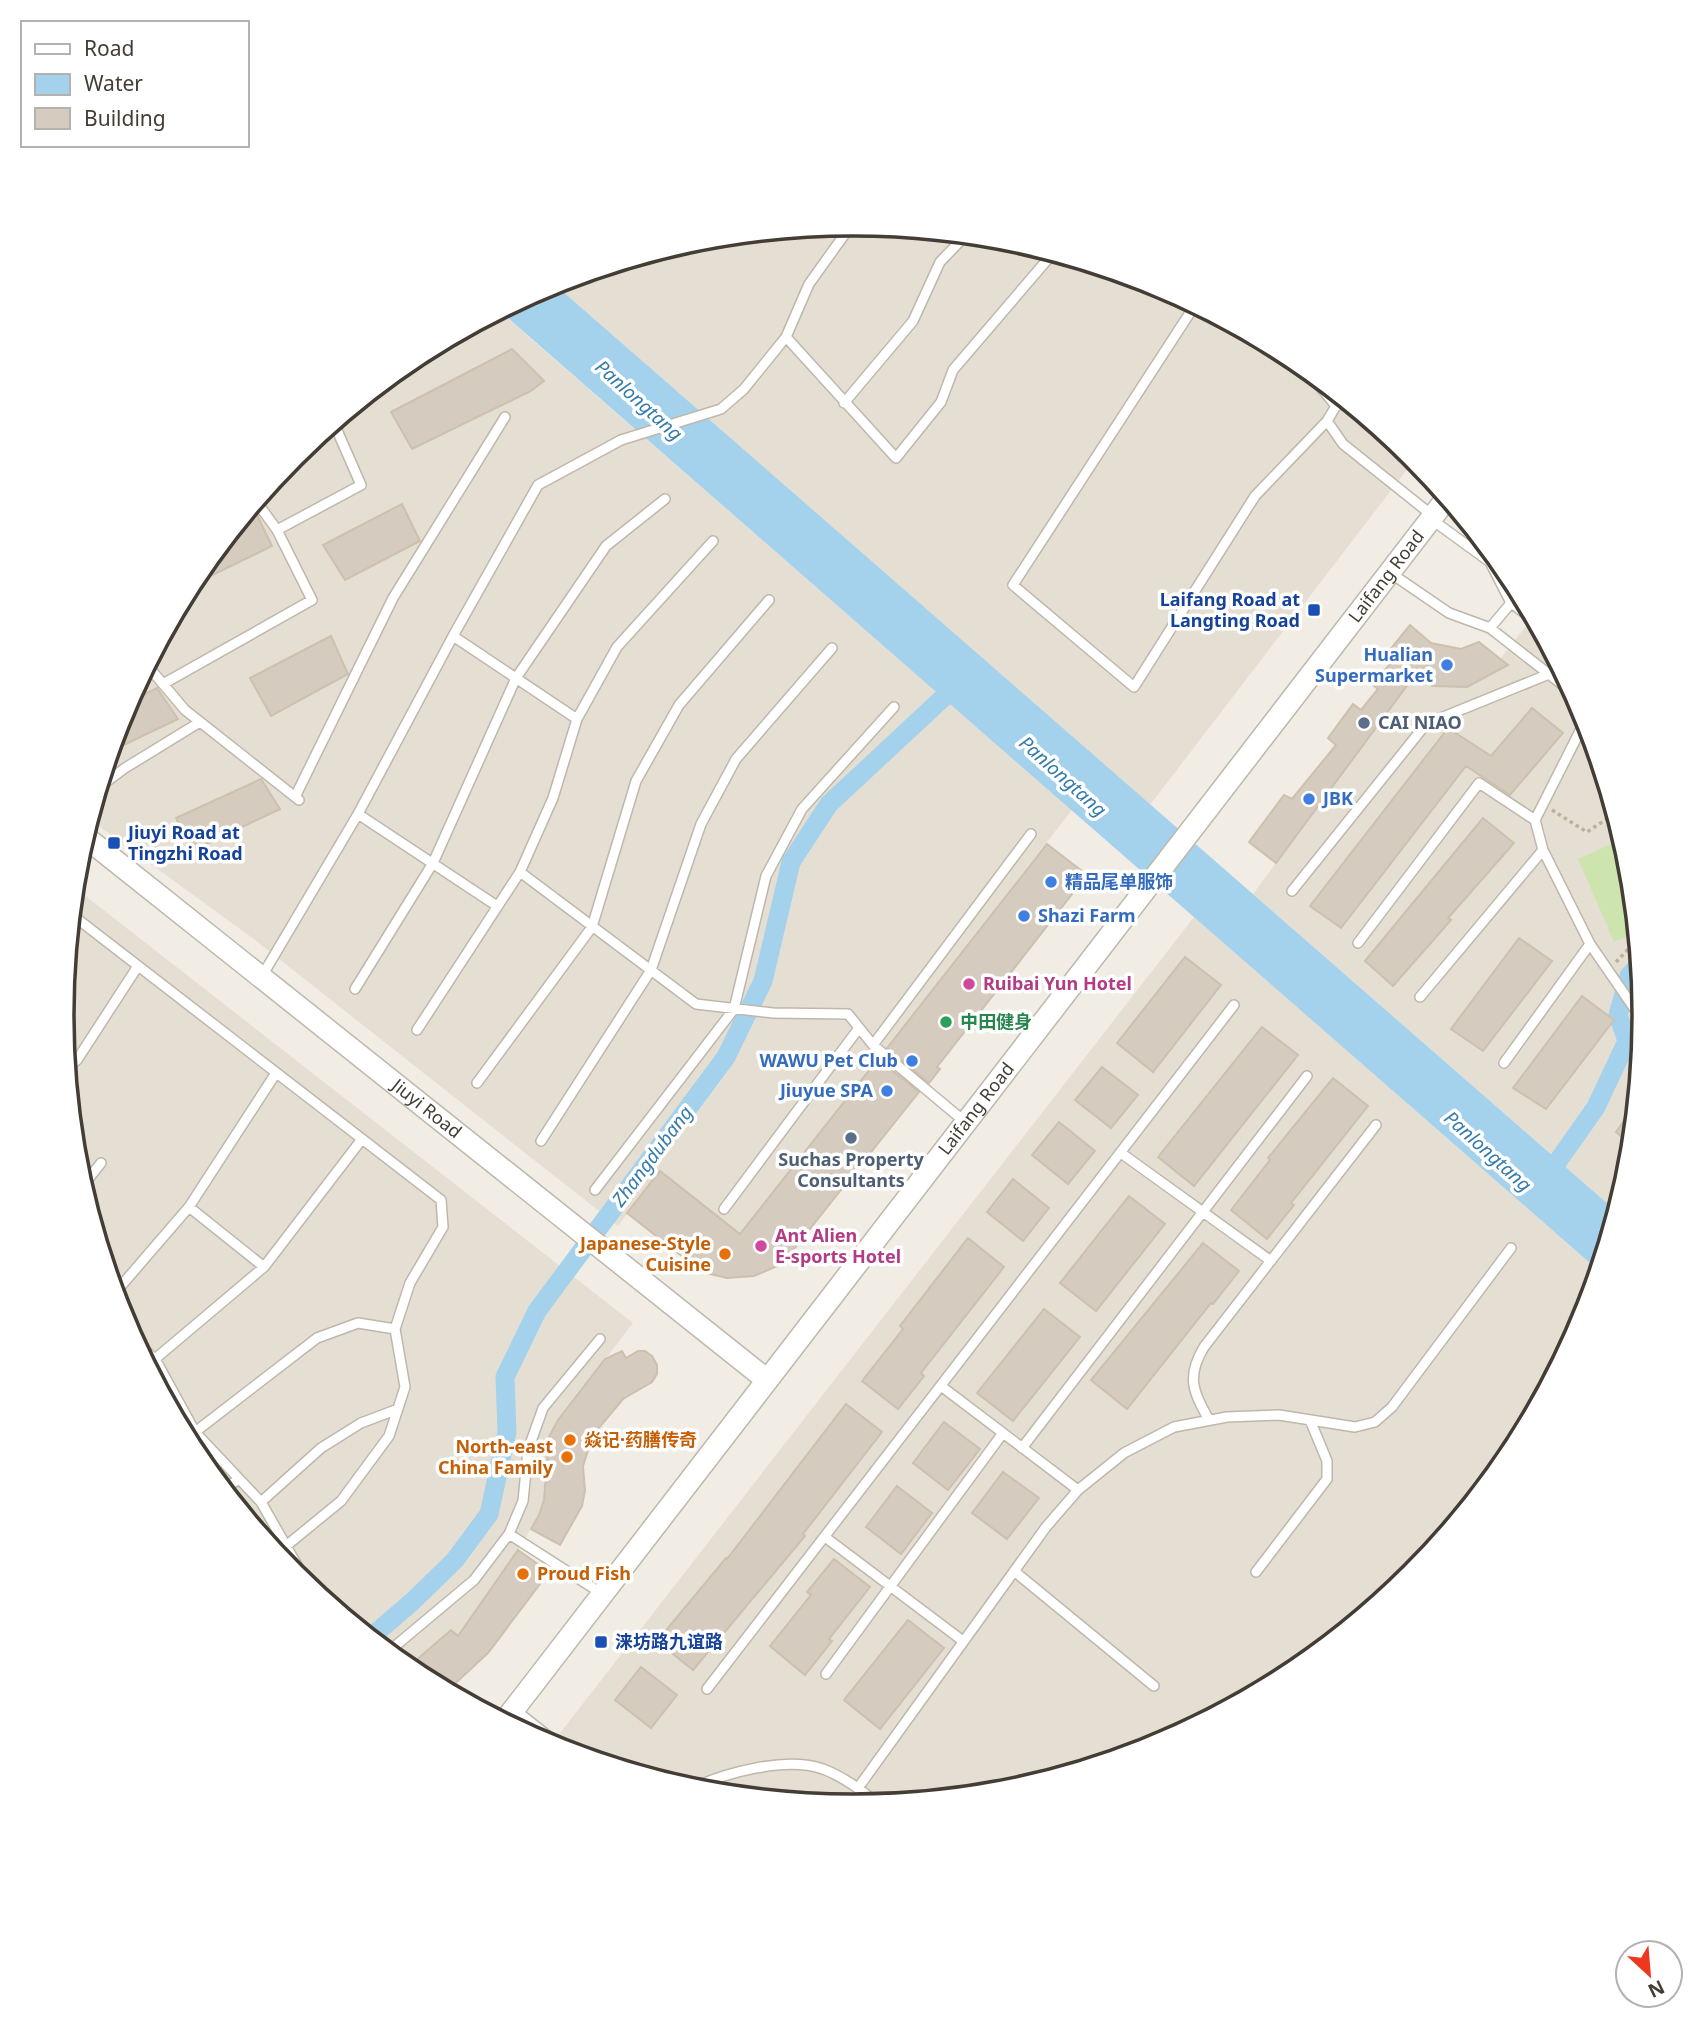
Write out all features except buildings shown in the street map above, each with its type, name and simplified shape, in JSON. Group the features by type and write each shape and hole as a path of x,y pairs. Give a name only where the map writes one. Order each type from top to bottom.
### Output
{"street":[{"name":"Laifang Road","path":"509,1715 1441,505"},
{"name":"Jiuyi Road","path":"93,843 767,1380"}],"lane":[{"path":"261,977 358,814 538,485 621,440 721,409 744,389 786,337 809,284 843,236"},
{"path":"844,403 913,321 940,262 958,244"},
{"path":"786,337 896,458 942,402 953,370 1047,261"},
{"path":"1190,313 1013,585 1134,687 1255,496 1327,421 1336,406 1332,401"},
{"path":"153,672 185,710 298,799 393,598 505,417"},
{"path":"1327,421 1342,444 1481,555"},
{"path":"277,530 361,485 337,431"},
{"path":"355,989 433,863 516,678 606,546 665,499"},
{"path":"163,684 312,600 277,530 261,508"},
{"path":"417,1030 520,872 552,798 577,719 617,647 713,541"},
{"path":"1389,572 1448,613 1490,628 1555,679"},
{"path":"1501,584 1514,606"},
{"path":"477,1083 593,927 636,781 679,705 769,600"},
{"path":"1490,628 1511,603"},
{"path":"453,636 577,719"},
{"path":"541,1141 651,971 701,824 736,759 832,648"},
{"path":"1292,891 1426,724 1549,674"},
{"path":"595,1190 734,1009 766,876 802,809 894,707"},
{"path":"111,779 200,722"},
{"path":"1578,734 1535,820 1543,850 1590,944 1632,1005"},
{"path":"1358,943 1479,783 1535,820"},
{"path":"358,814 497,906"},
{"path":"873,1045 1031,834"},
{"path":"1420,997 1543,850"},
{"path":"520,872 696,1004 773,1013 848,1014 873,1045 965,1122"},
{"path":"79,920 440,1200 443,1227 410,1283 395,1329 405,1387 388,1436 341,1501 286,1546"},
{"path":"1504,1063 1590,944"},
{"path":"75,1062 138,966"},
{"path":"707,1689 1234,1005"},
{"path":"724,1209 859,1028"},
{"path":"122,1284 189,1207 276,1073"},
{"path":"1022,1448 1307,1076"},
{"path":"1209,1420 1193,1384 1194,1364 1376,1125"},
{"path":"155,1359 264,1267 362,1139"},
{"path":"1121,1153 1270,1261"},
{"path":"90,1177 101,1163"},
{"path":"189,1207 264,1267"},
{"path":"858,1788 1046,1527 1078,1490 1124,1453 1174,1427 1227,1417 1279,1415 1355,1427 1375,1422 1392,1407 1511,1248"},
{"path":"195,1432 317,1338 358,1323 395,1329"},
{"path":"396,1646 474,1580 509,1534 523,1501 528,1450 543,1408 600,1339"},
{"path":"153,1357 193,1429"},
{"path":"941,1386 1078,1490"},
{"path":"261,1502 321,1448 361,1423 398,1409"},
{"path":"1256,1572 1327,1479 1327,1461 1310,1420"},
{"path":"196,1433 261,1502 290,1554"},
{"path":"826,1674 1003,1433"},
{"path":"231,1485 239,1480"},
{"path":"509,1534 603,1594"},
{"path":"825,1537 963,1641"},
{"path":"1014,1571 1154,1686"},
{"path":"712,1781 734,1772 791,1765 821,1768 864,1794"}],"path":[{"path":"1543,804 1587,832 1606,819"},
{"path":"1608,970 1629,949"}],"shaded area":[{"path":"802,238 903,238 1004,251 1103,277 1197,316 1285,367 1366,429 1408,469 1150,805 563,292 602,277 701,251"},
{"path":"506,317 1072,810 740,1234 660,1171 618,1226 251,937 97,825 133,717 178,625 234,541 267,501 339,429 378,397 463,340"},
{"path":"1527,625 1572,717 1605,813 1617,863 1625,913 1632,1015 1625,1117 1608,1204 1253,894 1412,679 1433,686 1467,687 1500,659"},
{"path":"83,894 633,1323 558,1420 549,1437 544,1500 539,1515 458,1636 450,1630 416,1660 339,1601 267,1529 234,1489 205,1448 154,1360 133,1313 100,1217 80,1117 74,1015 75,964"},
{"path":"1194,917 1590,1263 1551,1360 1527,1405 1471,1489 1438,1529 1366,1601 1327,1633 1242,1690 1197,1714 1103,1753 1004,1779 954,1787 852,1794 751,1787 701,1779 602,1753 558,1736"}],"green space":[{"path":"1612,843 1627,937 1614,942 1578,859"}],"water":[{"name":"Panlongtang","path":"563,292 1608,1204 1590,1263 507,317"}],"waterway":[{"name":"Zhangdubang","path":"377,1632 455,1560 489,1514 507,1432 505,1377 537,1311 726,1057 763,981 791,862 829,804 959,683"},
{"name":"Panlongtang","path":"1544,1181 1596,1107 1627,1041 1618,1015 1630,974"}],"place":[{"name":"Laifang Road at Langting Road","path":"1314,610"},
{"name":"Hualian Supermarket","path":"1447,665"},
{"name":"CAI NIAO","path":"1364,723"},
{"name":"JBK","path":"1309,799"},
{"name":"Jiuyi Road at Tingzhi Road","path":"114,843"},
{"name":"精品尾单服饰","path":"1051,882"},
{"name":"Shazi Farm","path":"1024,916"},
{"name":"Ruibai Yun Hotel","path":"969,984"},
{"name":"中田健身","path":"946,1022"},
{"name":"WAWU Pet Club","path":"912,1061"},
{"name":"Jiuyue SPA","path":"887,1091"},
{"name":"Suchas Property Consultants","path":"851,1138"},
{"name":"Ant Alien E-sports Hotel","path":"761,1246"},
{"name":"Japanese-Style Cuisine","path":"725,1254"},
{"name":"焱记·药膳传奇","path":"570,1440"},
{"name":"North-east China Family","path":"567,1457"},
{"name":"Proud Fish","path":"523,1574"},
{"name":"涞坊路九谊路","path":"601,1642"}]}
